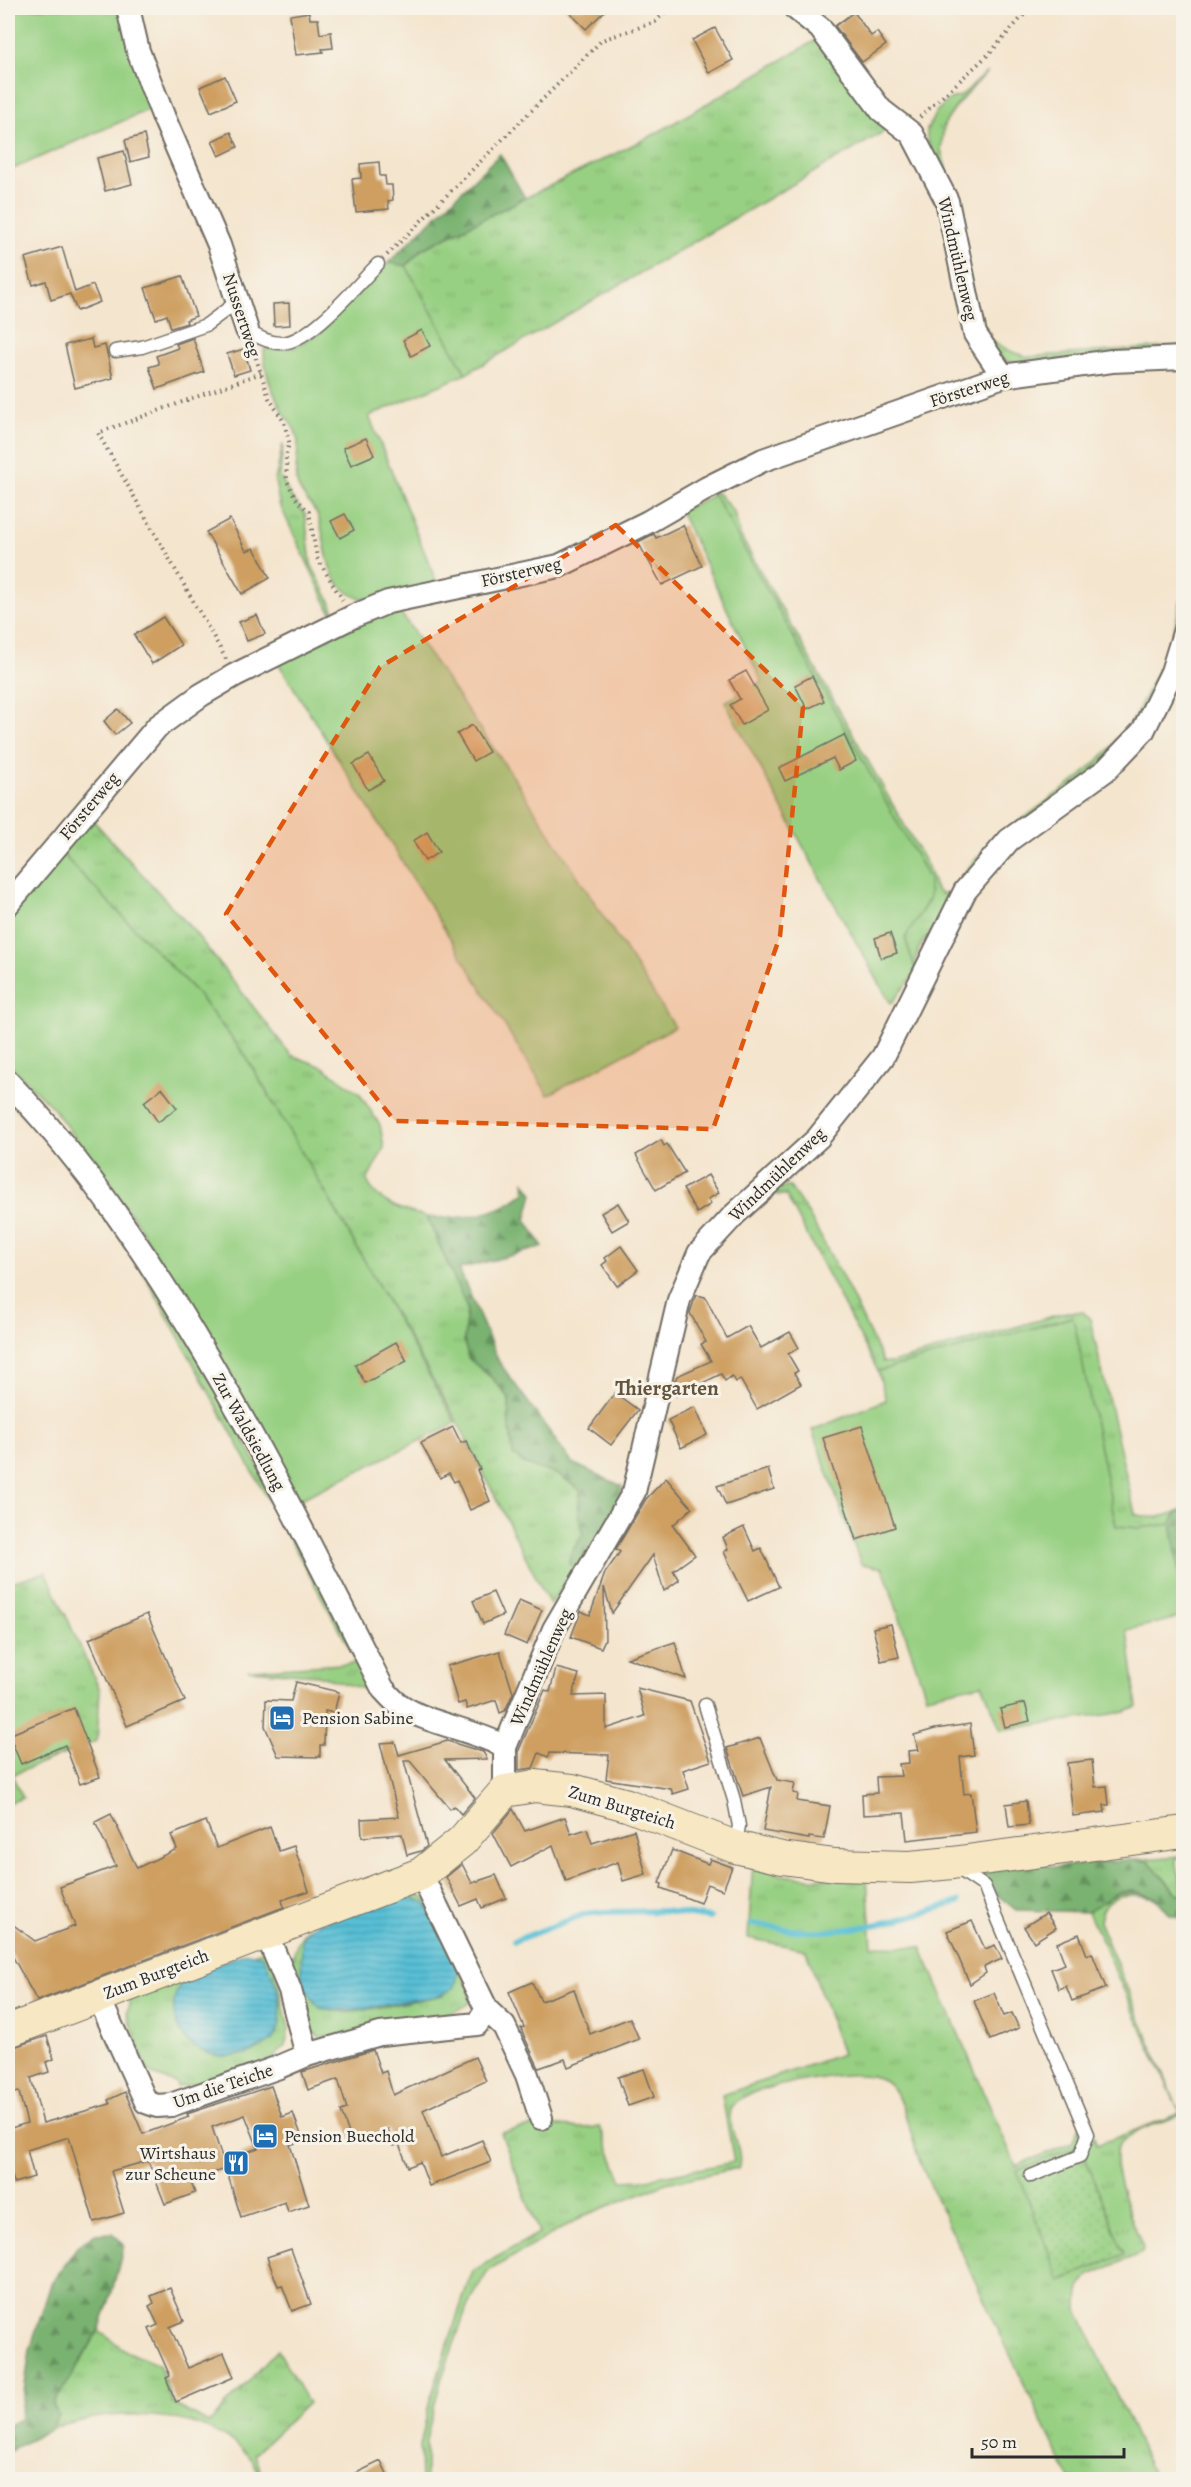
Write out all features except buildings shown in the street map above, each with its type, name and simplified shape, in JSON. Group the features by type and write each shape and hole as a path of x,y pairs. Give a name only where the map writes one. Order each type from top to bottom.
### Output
{"street":[{"name":"Nussertweg","path":"128,8 138,51 164,118 219,245 247,330"},
{"name":"Windmühlenweg","path":"795,8 820,28 881,110 912,134 947,201 975,334 1003,376"},
{"name":"Försterweg","path":"8,904 157,727 201,695 235,675 354,616 388,602 559,566 763,460 1003,376 1112,361 1184,358"},
{"name":"Windmühlenweg","path":"505,1791 505,1747 554,1629 634,1492 677,1310 699,1253 734,1215 818,1138 883,1057 965,891 1009,840 1106,770 1143,731 1172,672 1184,633"},
{"name":"Zur Waldsiedlung","path":"8,1082 40,1115 118,1214 168,1290 251,1431 383,1689 399,1705 415,1713 489,1738 505,1747"},
{"name":"Zum Burgteich","path":"8,2031 421,1874 462,1841 505,1791 535,1786 572,1790 627,1805 735,1847 782,1858 835,1865 910,1867 1184,1832"},
{"path":"421,1874 487,2010 504,2026 527,2075 541,2118"},
{"path":"266,1933 290,1990 307,2055"},
{"name":"Um die Teiche","path":"98,1996 146,2102 157,2106 171,2105 307,2055 380,2034 477,2024 487,2010"}],"lane":[{"path":"247,330 260,339 283,343 310,333 378,264"},
{"path":"115,351 142,348 206,325 238,302"},
{"path":"705,1705 734,1800 739,1826 735,1847"},
{"path":"952,1863 984,1886 1088,2134 1080,2156 1031,2176"}],"path":[{"path":"378,264 602,40 655,22 669,8"},
{"path":"912,134 918,118 988,54 1030,8"},
{"name":"Nussertweg","path":"247,330 269,398 284,422 289,442 286,458 288,481 295,497 309,512 317,558 330,583 354,616"},
{"path":"235,675 98,433 261,373"}],"highlighted area":[{"path":"616,525 803,707 780,936 713,1129 395,1121 226,914 380,667"}],"green space":[{"path":"8,8 119,8 150,109 8,171"},
{"path":"821,37 885,131 466,374 406,266 422,249 655,134"},
{"path":"987,72 957,105 944,125 941,150 961,225 973,304 990,340 1010,351 1028,357 1180,346 1183,346 1183,351 1063,359 1028,364 1010,362 995,355 985,340 970,303 955,221 944,182 927,140 927,130 936,112 950,99 961,96"},
{"path":"500,154 525,198 422,249 406,266 388,263"},
{"path":"388,263 406,266 466,374 369,416 437,583 392,597 370,600 349,593 334,577 317,514 297,483 298,439 271,388 265,365 264,349 292,348 320,333"},
{"path":"283,444 280,476 290,495 305,514 311,564 334,611 333,617 279,503 275,481"},
{"path":"717,492 734,512 740,535 928,867 935,888 941,894 953,893 966,871 990,843 1080,777 1109,750 1134,718 1170,646 1183,592 1182,609 1171,648 1154,689 1134,725 1112,753 1072,790 941,926 929,934 918,950 916,972 905,938 929,899 710,493"},
{"path":"714,495 929,879 929,899 905,938 916,972 891,1004 725,702 762,682 680,511"},
{"path":"396,606 516,781 675,1027 548,1095 277,661"},
{"path":"88,815 193,930 291,1055 323,1067 359,1093 380,1125 384,1148 367,1181 378,1196 385,1201 427,1217 467,1308 464,1340 468,1357 493,1379 509,1399 509,1421 526,1465 559,1475 580,1490 579,1514 583,1535 572,1551 569,1563 575,1569 550,1605 456,1419 245,1055 194,990 58,850"},
{"path":"58,850 194,990 245,1055 456,1423 297,1501 210,1346 136,1221 53,1108 8,1063 8,913"},
{"path":"8,1095 78,1174 140,1261 222,1400 381,1693 394,1710 421,1723 487,1743 386,1717 377,1693 317,1675 248,1670 358,1663 138,1263 77,1178 8,1100"},
{"path":"525,1182 533,1194 526,1220 543,1247 459,1269 499,1362 572,1463 622,1486 623,1498 587,1558 575,1569 569,1564 572,1551 583,1535 579,1514 580,1490 559,1475 526,1465 513,1455 509,1398 493,1379 468,1358 464,1340 467,1308 427,1217 466,1217 491,1211 525,1192"},
{"path":"777,1187 790,1187 809,1215 846,1284 883,1362 892,1363 1067,1312 1083,1312 1090,1319 1135,1514 1156,1517 1177,1512 1171,1524 1139,1528 1116,1526 1072,1317 878,1371 786,1195 767,1194"},
{"path":"1073,1317 1116,1526 1139,1528 1171,1524 1183,1599 1183,1617 1127,1630 1137,1707 1125,1712 1001,1730 982,1684 926,1696 883,1568 861,1564 812,1430 886,1400 878,1371"},
{"path":"1184,1510 1183,1599 1171,1524 1177,1512"},
{"path":"46,1572 100,1690 97,1741 12,1775 23,1798 8,1803 8,1583"},
{"path":"1181,1856 1176,1859 1183,1895 1175,1892 1164,1878 1130,1860"},
{"path":"1130,1860 1149,1861 1175,1892 1183,1895 1183,1919 1170,1914 1156,1898 1134,1891 1118,1892 1088,1912 1016,1910 986,1886 983,1879 985,1870 1041,1864 1055,1867"},
{"path":"753,1863 781,1875 867,1879 872,1946 921,1947 1016,2166 1072,2143 1079,2127 1081,2134 1079,2147 1085,2157 1091,2130 1097,2145 1180,2113 1088,1912 1120,1893 1136,1893 1156,1898 1137,1895 1119,1896 1106,1905 1100,1924 1181,2115 1139,2131 1119,2145 1116,2166 1143,2248 1142,2253 1090,2275 1083,2282 1078,2299 1078,2310 1155,2479 1070,2479 922,2167 898,2097 885,2081 864,2075 852,2075 784,2084 766,2088 740,2099 734,2104 730,2117 739,2154 738,2168 666,2183 583,2216 488,2271 468,2305 441,2380 426,2439 426,2479 421,2480 420,2446 430,2400 474,2270 539,2233 501,2133 539,2124 582,2128 600,2127 622,2181 642,2180 734,2162 722,2095 842,2054 806,1950 748,1938"},
{"path":"411,1890 426,1899 441,1918 301,1979 320,2008 345,2012 443,1995 459,1969 470,1990 470,2003 443,2015 406,2024 337,2036 321,2037 309,2032 295,1993 291,1968 298,1943 306,1930"},
{"path":"264,1950 273,1962 289,2029 285,2046 272,2060 198,2084 177,2087 176,2083 155,2076 147,2070 127,2012 130,2000"},
{"path":"1072,2148 1085,2157 1124,2254 1060,2281 1017,2171"},
{"path":"113,2233 124,2245 99,2331 53,2405 58,2415 52,2428 8,2452 8,2425 20,2420 30,2350 51,2284 77,2247 94,2234"},
{"path":"99,2331 128,2352 159,2365 173,2404 209,2423 278,2350 308,2403 254,2454 265,2479 262,2479 247,2455 226,2437 199,2425 169,2418 138,2415 107,2416 52,2428 58,2415 53,2405"}],"water":[{"path":"405,1895 426,1903 459,1969 455,1987 435,1996 370,2008 341,2010 320,2008 301,1979 302,1938 313,1925"},
{"path":"247,1953 263,1956 272,1975 279,1997 278,2030 271,2042 249,2053 236,2056 210,2054 188,2042 180,2032 174,2010 177,1992 181,1984 193,1974"}],"waterway":[{"path":"752,1924 800,1931 865,1927 958,1902"},
{"path":"514,1941 585,1914 663,1911 710,1918"}],"place":[{"name":"Pension Sabine","path":"282,1718"},
{"name":"Pension Buechold","path":"265,2136"},
{"name":"Wirtshaus zur Scheune","path":"236,2163"}],"district":[{"name":"Thiergarten","path":"667,1388"}]}
